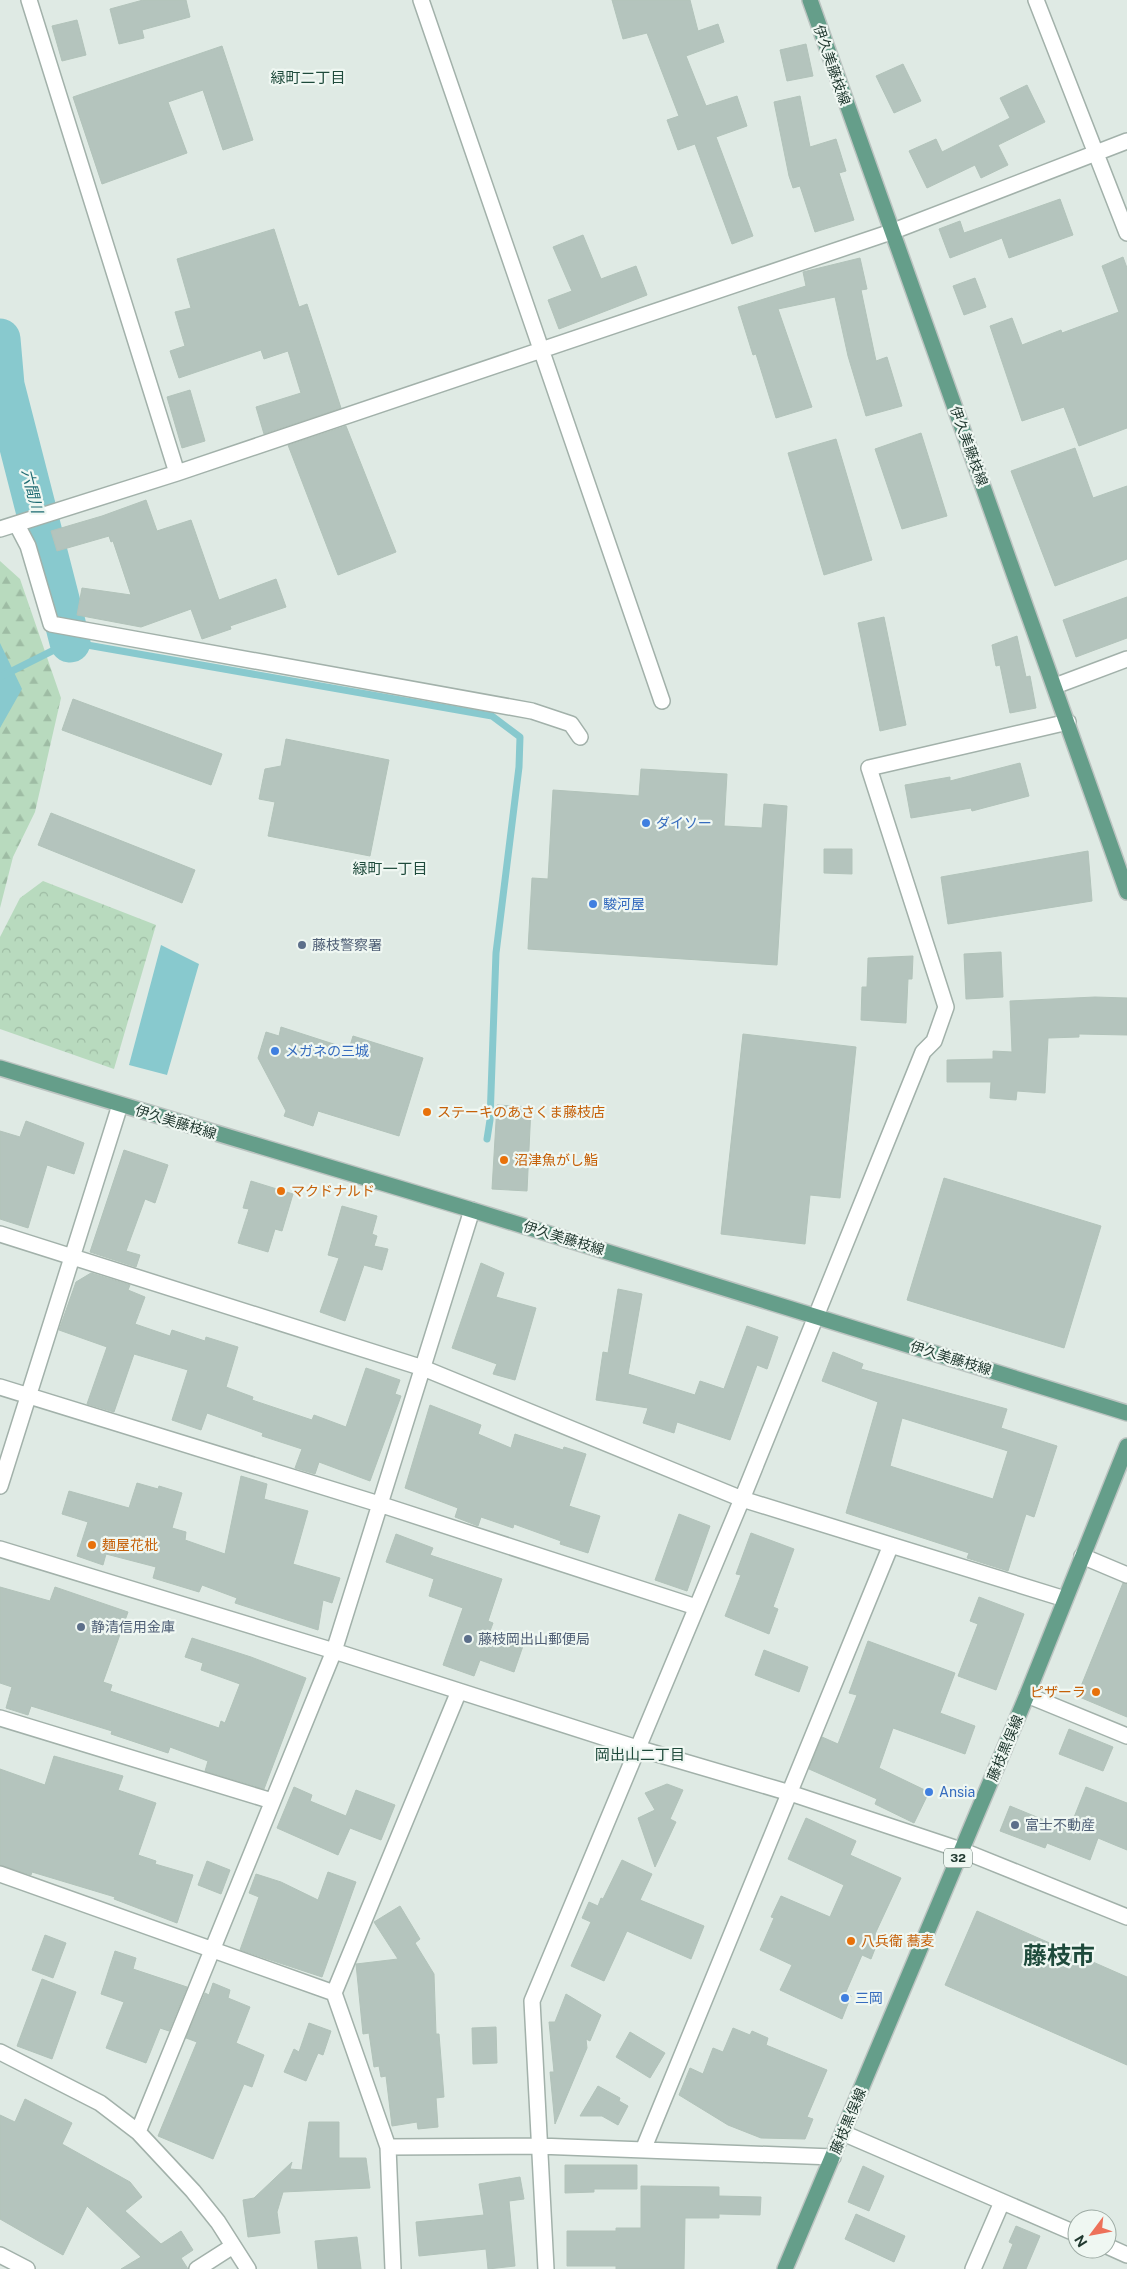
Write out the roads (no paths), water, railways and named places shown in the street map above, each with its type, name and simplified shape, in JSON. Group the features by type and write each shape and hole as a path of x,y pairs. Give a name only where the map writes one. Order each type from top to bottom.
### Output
{"main road":[{"name":"伊久美藤枝線","path":"810,0 1127,892"},
{"name":"伊久美藤枝線","path":"0,1068 472,1210 1127,1413"},
{"name":"藤枝黒俣線","path":"785,2269 1027,1695 1127,1446"}],"street":[{"path":"29,0 177,473"},
{"path":"421,0 662,701"},
{"path":"1036,0 1127,233"},
{"path":"0,529 177,473 891,232 1127,141"},
{"path":"17,525 28,546 51,624 532,711 571,724 580,737"},
{"path":"1055,686 1127,659"},
{"path":"546,2269 538,2146 532,2001 742,1499 923,1052 934,1041 946,1006 869,768 1068,722"},
{"path":"0,1486 120,1105"},
{"path":"138,2132 334,1651 472,1210"},
{"path":"0,1234 423,1368 742,1499 1065,1599"},
{"path":"0,1387 379,1504 696,1607"},
{"path":"643,2150 891,1545"},
{"path":"0,1549 334,1651 637,1748 790,1793 961,1850 1127,1917"},
{"path":"1082,1556 1127,1575"},
{"path":"392,2269 388,2147 334,1994 459,1691"},
{"path":"1027,1695 1127,1736"},
{"path":"0,1718 272,1801"},
{"path":"0,1874 334,1994"},
{"path":"0,2052 100,2103 138,2132 193,2191 248,2269"},
{"path":"843,2132 1067,2230"},
{"path":"388,2147 538,2146 833,2157"},
{"path":"973,2269 1002,2202"},
{"path":"197,2269 233,2246"},
{"path":"0,2255 27,2269"}],"water":[{"path":"0,643 22,689 0,728"},
{"path":"161,945 199,964 167,1075 129,1065"}],"waterway":[{"name":"六間川","path":"0,339 4,385 70,642"},
{"path":"0,677 70,642 492,716 520,737 519,767 496,953 490,1120 487,1139"}],"place":[{"name":"ダイソー","path":"646,823"},
{"name":"駿河屋","path":"593,904"},
{"name":"藤枝警察署","path":"302,945"},
{"name":"メガネの三城","path":"275,1051"},
{"name":"ステーキのあさくま藤枝店","path":"427,1112"},
{"name":"沼津魚がし鮨","path":"504,1160"},
{"name":"マクドナルド","path":"281,1191"},
{"name":"麺屋花枇","path":"92,1545"},
{"name":"静清信用金庫","path":"81,1627"},
{"name":"藤枝岡出山郵便局","path":"468,1639"},
{"name":"ピザーラ","path":"1096,1692"},
{"name":"Ansia","path":"929,1792"},
{"name":"富士不動産","path":"1015,1825"},
{"name":"八兵衛 蕎麦","path":"851,1941"},
{"name":"三岡","path":"845,1998"}],"district":[{"name":"緑町二丁目","path":"308,78"},
{"name":"緑町一丁目","path":"390,869"},
{"name":"岡出山二丁目","path":"640,1755"},
{"name":"藤枝市","path":"1059,1956"}]}
